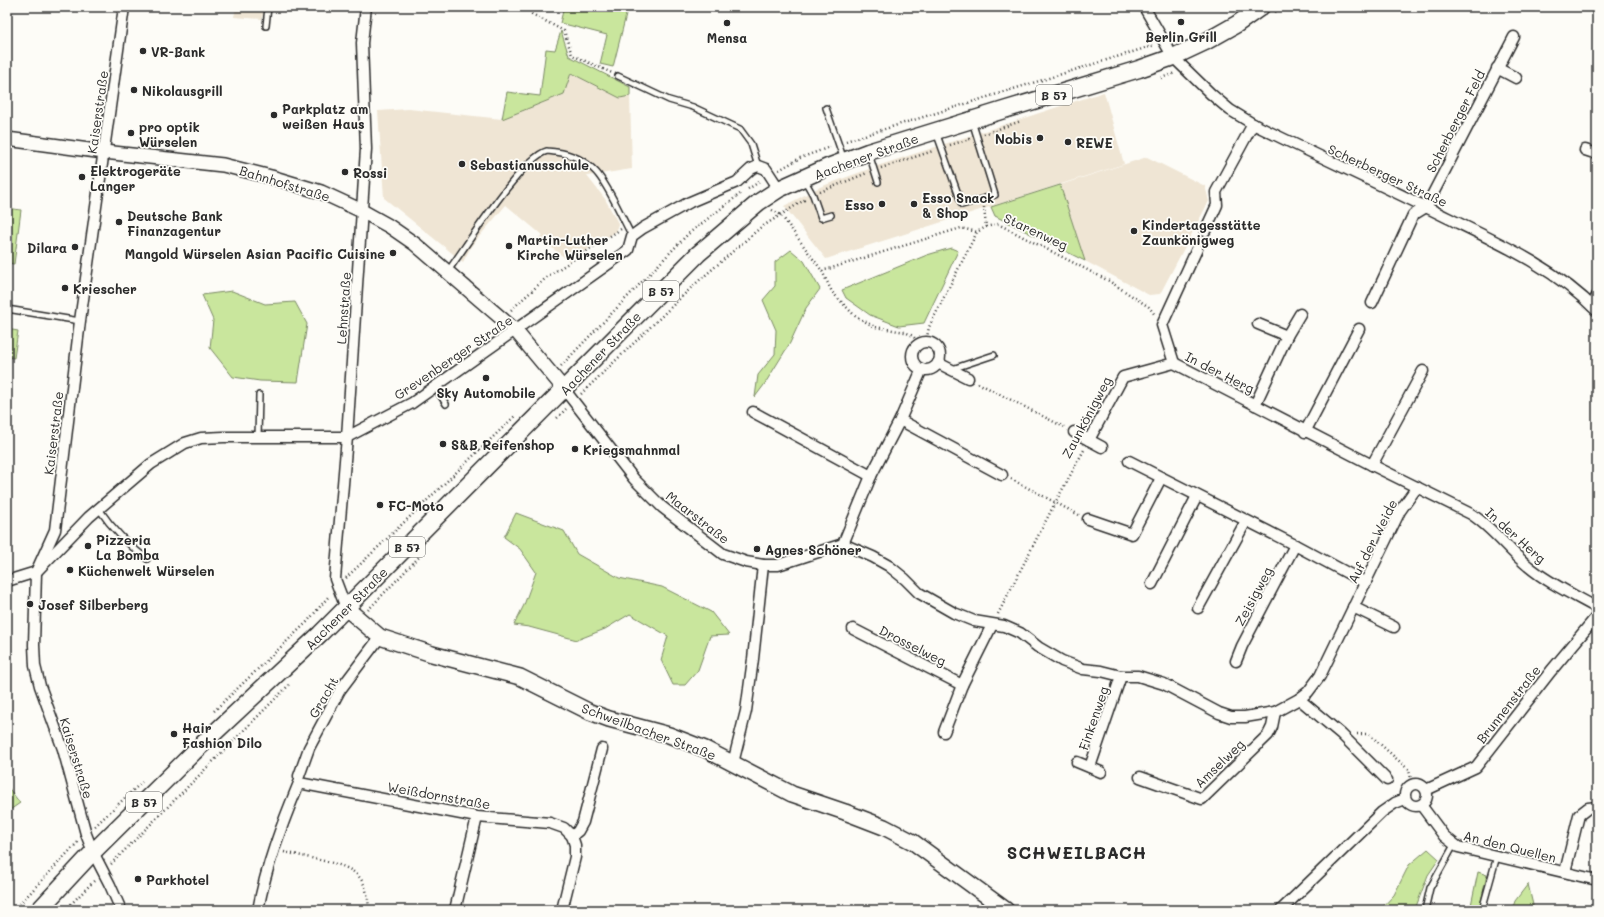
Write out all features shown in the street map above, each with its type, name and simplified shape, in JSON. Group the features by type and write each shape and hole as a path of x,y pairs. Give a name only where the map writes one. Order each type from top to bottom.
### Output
{"main road":[{"name":"Aachener Straße","path":"93,852 221,726 315,639 569,395 698,254 759,202 779,189 868,152 1139,69 1173,57 1237,24 1261,7"},
{"name":"Schweilbacher Straße","path":"346,608 380,637 432,654 520,677 590,712 609,719 669,735 705,749 792,794 877,824 913,842 1006,910"},
{"name":"B 57","path":"39,910 93,852"}],"street":[{"name":"Kaiserstraße","path":"121,910 110,884 93,852 82,823 62,749 40,686 35,666 34,645 36,572 55,530 80,321 124,7"},
{"name":"Lehnstraße","path":"346,608 335,579 347,437 366,148 362,43 366,7"},
{"name":"Scherberger Straße","path":"1144,7 1173,57 1185,70 1230,110 1253,124 1426,207 1535,262 1560,279 1594,309"},
{"name":"Scherberger Feld","path":"1426,207 1514,37"},
{"name":"Scherberger Feld","path":"1497,68 1516,78"},
{"path":"1205,231 1217,205 1216,192 1253,124"},
{"name":"Bahnhofstraße","path":"7,139 104,152 223,165 321,192 390,226 448,271 515,330 569,395"},
{"path":"1584,150 1597,154"},
{"path":"632,236 643,228 690,202 737,182 751,168 758,166 766,169 779,189"},
{"path":"1372,303 1413,215 1426,207"},
{"name":"Grevenberger Straße","path":"36,572 98,509 151,464 185,443 201,438 347,437 412,403 628,250 632,236"},
{"path":"1174,363 1162,325 1197,249"},
{"path":"1594,309 1597,296"},
{"name":"In der Herg","path":"1255,405 1287,336 1300,314"},
{"path":"1258,324 1287,336"},
{"path":"1305,432 1359,329"},
{"path":"922,343 935,346 938,349 939,354 938,363 931,369 922,369 914,364 912,360 913,351 922,343"},
{"path":"938,363 968,378"},
{"name":"In der Herg","path":"1174,363 1305,432 1471,514 1483,522 1528,566 1546,579 1597,608"},
{"name":"Zaunkönigweg","path":"1090,440 1123,377 1174,363"},
{"path":"734,763 746,710 763,565 778,565 843,544 871,476 900,420 922,369"},
{"path":"1372,465 1423,371"},
{"name":"Maarstraße","path":"569,395 634,479 662,507 723,554 746,562 763,565"},
{"path":"753,412 871,476"},
{"path":"900,420 1002,474"},
{"path":"1074,432 1102,447"},
{"path":"1128,461 1295,545 1366,583"},
{"path":"1088,519 1132,534 1161,478"},
{"name":"Auf der Weide","path":"843,544 873,557 889,566 919,593 938,605 974,621 1004,626 1020,633 1062,661 1083,669 1101,671 1121,676 1138,676 1164,684 1218,713 1231,717 1245,717 1274,712 1299,699 1308,692 1320,676 1400,511 1417,487"},
{"path":"1152,584 1197,496"},
{"path":"1198,608 1246,520"},
{"name":"Zeisigweg","path":"1236,661 1242,646 1295,545"},
{"path":"7,580 36,572"},
{"path":"1353,607 1394,627"},
{"name":"Brunnenstraße","path":"1426,790 1476,767 1551,671 1597,616"},
{"path":"944,732 962,685 992,625"},
{"name":"Drosselweg","path":"853,629 962,685"},
{"name":"Gracht","path":"258,910 261,891 279,832 299,780 309,748 340,690 380,637"},
{"name":"Finkenweg","path":"1090,768 1121,676"},
{"path":"1299,699 1340,734 1388,780"},
{"name":"Amselweg","path":"1140,777 1202,799 1268,735 1272,728 1274,712"},
{"path":"562,910 575,857 575,845 572,836 578,831 583,822 602,749"},
{"name":"Finkenweg","path":"1077,762 1101,772"},
{"name":"Weißdornstraße","path":"299,780 477,817 550,823 564,828 572,836"},
{"path":"1412,784 1419,784 1426,790 1426,798 1421,804 1414,806 1405,799 1405,792 1412,784"},
{"path":"1281,910 1382,812 1395,803 1405,799"},
{"name":"An den Quellen","path":"1421,804 1444,836 1454,845 1597,880"},
{"name":"An den Quellen","path":"1565,872 1579,815 1588,808 1597,807"},
{"path":"455,910 477,817"}],"lane":[{"path":"266,26 268,7"},
{"path":"618,76 669,100 693,107 740,129 751,144 758,166"},
{"path":"826,108 844,161"},
{"path":"936,131 962,205 995,195 972,120"},
{"path":"448,271 462,252 472,234 516,177 530,163 547,151 567,153 586,162 597,173 632,236"},
{"path":"868,152 878,182"},
{"path":"803,178 813,195 821,218 831,215"},
{"path":"7,309 80,321"},
{"path":"951,370 994,355"},
{"path":"434,386 446,404"},
{"path":"258,437 259,395"},
{"path":"98,509 114,531 134,550 147,559"},
{"path":"1425,910 1430,888 1454,845"},
{"path":"1482,910 1497,856"}],"path":[{"path":"527,7 532,14 564,31 572,55 618,76"},
{"path":"1155,80 1185,70"},
{"path":"554,420 569,395 760,228 800,202 813,195 874,171 1024,120"},
{"path":"984,198 986,227"},
{"path":"759,202 781,215 822,271 832,292 855,316 875,327 905,332 922,343 977,232 961,228 822,271"},
{"name":"Starenweg","path":"977,232 986,227 998,224 1109,281 1150,307 1162,325"},
{"path":"502,319 529,292 548,276 626,226"},
{"path":"968,378 1074,432"},
{"name":"Zaunkönigweg","path":"992,625 1055,503 1090,440"},
{"path":"1024,486 1088,519"},
{"path":"359,620 424,552"},
{"path":"65,910 291,682"},
{"path":"1340,734 1369,734 1409,770 1412,784"},
{"path":"274,850 344,865 361,879 368,896 369,910"}],"shaded area":[{"path":"236,7 264,7 262,19 234,17"},
{"name":"Sebastianusschule","path":"571,73 620,98 630,96 632,169 587,176 605,199 618,223 617,231 569,261 539,238 542,235 506,205 472,245 463,262 384,198 378,111 409,109 502,119 564,94"},
{"path":"1104,92 1124,164 826,259 784,206 820,187 877,166"},
{"name":"Kindertagesstätte Zaunkönigweg","path":"1147,157 1205,186 1209,201 1160,294 1149,295 1085,261 1060,185"}],"green space":[{"path":"564,7 628,7 613,67 600,64 607,35 560,23"},
{"path":"561,31 569,56 630,87 630,96 620,98 571,73 564,94 502,119 507,92 540,96 546,49 555,50"},
{"path":"1060,185 1085,261 995,216 991,207"},
{"path":"7,208 21,210 14,264 7,263"},
{"path":"951,248 958,251 924,323 899,326 870,315 846,298 842,290 927,255"},
{"path":"791,250 804,261 820,289 806,308 790,343 755,397 758,375 775,354 776,330 763,300 775,286 775,262"},
{"path":"232,291 265,304 295,302 307,324 298,382 260,381 233,377 210,348 213,320 202,295"},
{"path":"7,329 18,331 14,358 7,357"},
{"path":"516,513 564,531 577,554 619,578 662,587 711,612 729,635 710,636 698,670 685,685 673,685 661,660 668,636 630,614 605,629 577,640 529,627 514,625 524,605 536,572 520,549 504,537"},
{"path":"7,786 20,803 7,812"},
{"path":"1428,849 1439,859 1428,875 1414,910 1380,910 1394,895 1409,865"},
{"path":"1478,872 1487,875 1479,910 1470,910"},
{"path":"1528,884 1533,905 1532,910 1512,910 1515,901"}],"place":[{"name":"Berlin Grill","path":"1181,22"},
{"name":"Mensa","path":"727,23"},
{"name":"VR-Bank","path":"143,51"},
{"name":"Nikolausgrill","path":"134,90"},
{"name":"Parkplatz am weißen Haus","path":"274,115"},
{"name":"pro optik Würselen","path":"131,133"},
{"name":"Nobis","path":"1040,138"},
{"name":"REWE","path":"1068,142"},
{"name":"Sebastianusschule","path":"462,164"},
{"name":"Rossi","path":"345,172"},
{"name":"Elektrogeräte Langer","path":"82,177"},
{"name":"Esso","path":"882,204"},
{"name":"Esso Snack & Shop","path":"914,204"},
{"name":"Deutsche Bank Finanzagentur","path":"119,222"},
{"name":"Kindertagesstätte Zaunkönigweg","path":"1134,231"},
{"name":"Martin-Luther Kirche Würselen","path":"509,246"},
{"name":"Dilara","path":"75,247"},
{"name":"Mangold Würselen Asian Pacific Cuisine","path":"393,253"},
{"name":"Kriescher","path":"65,288"},
{"name":"Sky Automobile","path":"486,378"},
{"name":"S&B Reifenshop","path":"443,444"},
{"name":"Kriegsmahnmal","path":"575,449"},
{"name":"FC-Moto","path":"380,505"},
{"name":"Pizzeria La Bomba","path":"88,546"},
{"name":"Agnes Schöner","path":"757,549"},
{"name":"Küchenwelt Würselen","path":"70,570"},
{"name":"Josef Silberberg","path":"30,604"},
{"name":"Hair Fashion Dilo","path":"174,734"},
{"name":"Parkhotel","path":"138,879"}],"district":[{"name":"SCHWEILBACH","path":"1077,852"}]}
